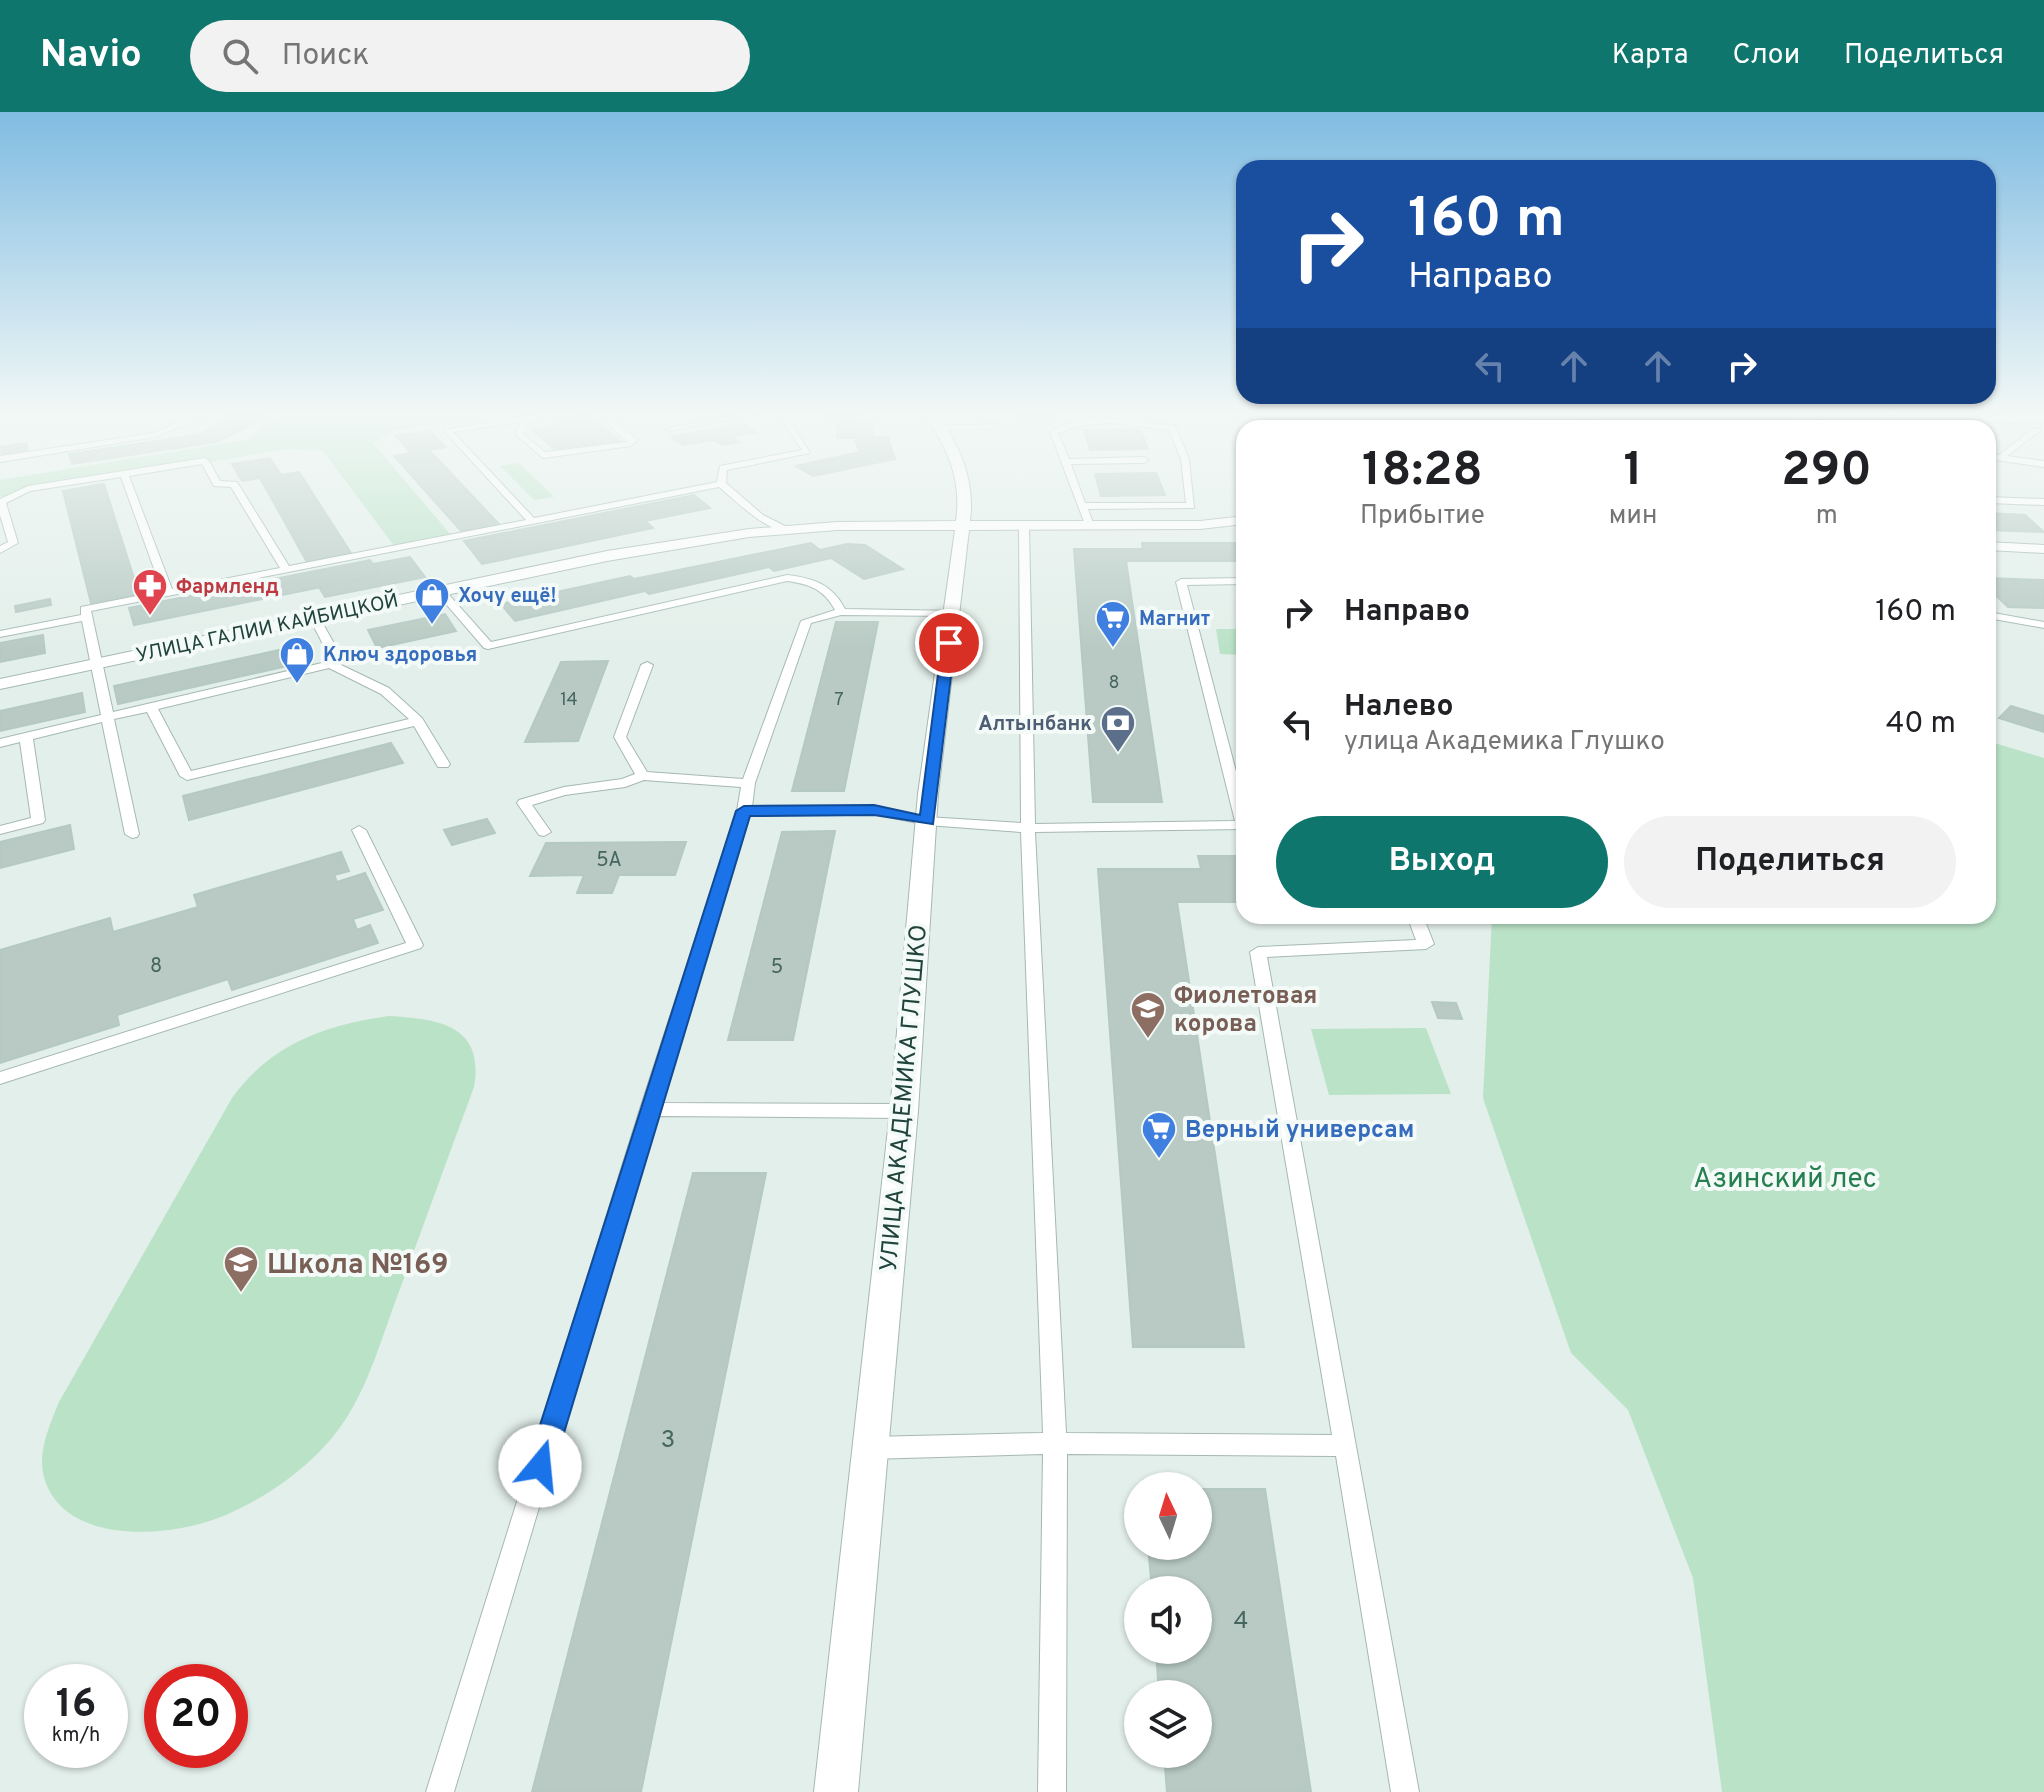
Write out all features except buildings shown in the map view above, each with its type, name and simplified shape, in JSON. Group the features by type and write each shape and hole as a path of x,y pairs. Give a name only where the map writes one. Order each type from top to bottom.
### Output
{"street":[{"name":"УЛИЦА АКАДЕМИКА ГЛУШКО","path":"836,1792 904,1111 927,821 963,526 963,492"},
{"name":"УЛИЦА ГАЛИИ КАЙБИЦКОЙ","path":"0,684 607,556 786,529 1200,525 1236,521"},
{"path":"1996,546 2044,549"}],"lane":[{"path":"0,550 13,543 0,502 21,492"},
{"path":"131,492 168,593"},
{"path":"239,492 286,570"},
{"path":"505,492 533,522"},
{"path":"132,834 85,609 679,492"},
{"path":"731,492 760,517 786,529"},
{"path":"1076,492 1089,525"},
{"path":"1081,506 1191,506 1189,492"},
{"path":"1996,500 2044,502"},
{"path":"1024,526 1028,828 1055,1443 1052,1792"},
{"path":"439,590 488,646 787,578 814,581 831,592 841,612"},
{"path":"1236,581 1181,582 1236,798"},
{"path":"440,1792 649,1109 744,811 748,783 806,621 841,612 953,613"},
{"path":"1996,616 2044,625"},
{"path":"0,634 86,617"},
{"path":"314,617 335,656 330,664"},
{"path":"0,743 330,664 385,691 418,721 443,764"},
{"path":"643,776 620,737 647,665"},
{"path":"151,708 187,776 418,721"},
{"path":"0,830 38,820 26,737"},
{"path":"544,832 524,803 564,791 625,783 643,776 748,783"},
{"path":"744,811 874,810 927,821 1028,828 1236,825"},
{"path":"0,1078 415,945 359,830"},
{"path":"1405,1792 1258,952 1426,944 1418,924"},
{"path":"649,1109 904,1111"},
{"path":"869,1448 1055,1443 1346,1446"}],"green space":[{"path":"0,492 28,492 0,497"},
{"path":"354,492 415,492 452,536 395,547"},
{"path":"526,492 549,492 554,497 534,500"},
{"path":"1216,629 1236,629 1236,655 1220,654"},
{"name":"Азинский лес","path":"1996,743 2044,758 2044,1792 1722,1792 1693,1578 1628,1410 1571,1353 1483,1098 1492,924 1996,924"},
{"path":"389,1016 440,1023 465,1038 472,1050 475,1066 474,1087 370,1371 343,1423 320,1452 294,1475 249,1504 218,1518 172,1530 145,1532 94,1525 72,1515 55,1499 42,1468 43,1449 52,1420 59,1402 232,1098 264,1064 301,1040 343,1025"},
{"path":"1426,1028 1451,1094 1329,1095 1311,1029"}],"place":[{"name":"Фармленд","path":"150,617"},
{"name":"Хочу ещё!","path":"432,626"},
{"name":"Магнит","path":"1113,649"},
{"name":"Ключ здоровья","path":"297,685"},
{"name":"Алтынбанк","path":"1118,754"},
{"name":"Фиолетовая корова","path":"1148,1040"},
{"name":"Верный универсам","path":"1159,1160"},
{"name":"Школа №169","path":"241,1294"}],"route":[{"path":"540,1466 744,811 874,810 927,821 949,643"}]}
